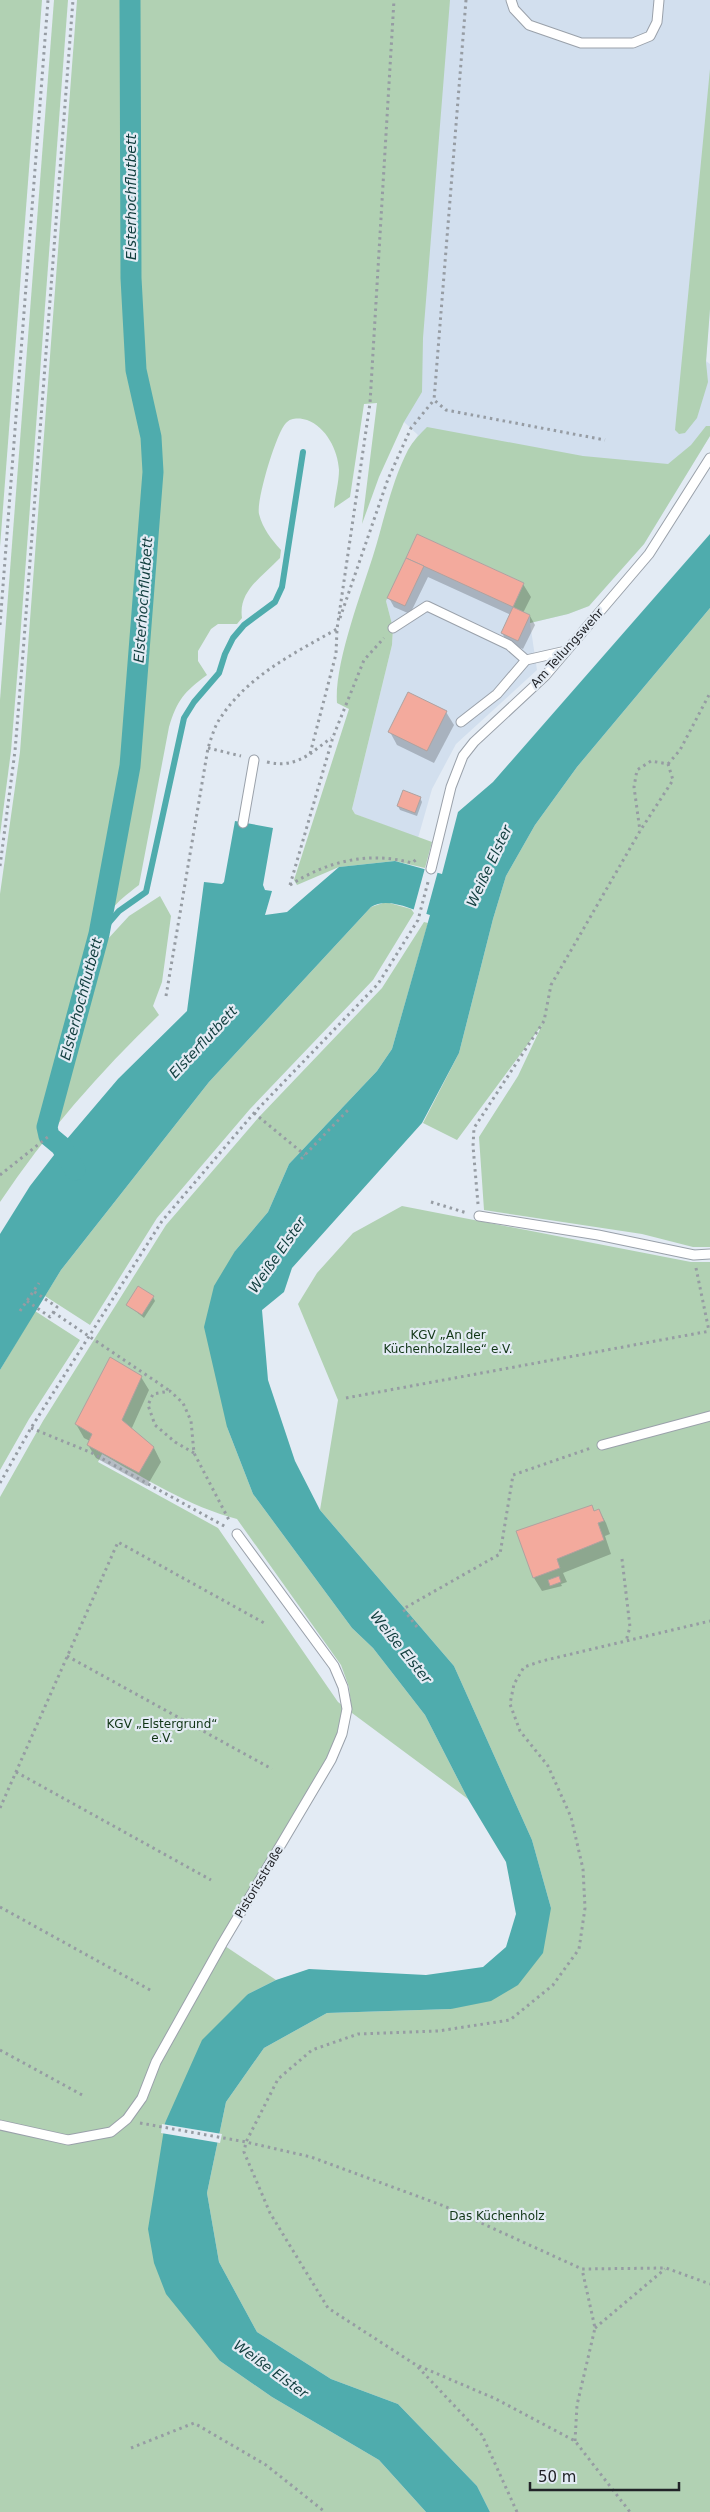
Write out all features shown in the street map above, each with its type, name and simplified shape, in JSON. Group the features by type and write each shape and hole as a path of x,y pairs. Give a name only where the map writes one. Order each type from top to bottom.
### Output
{"lane":[{"path":"511,0 514,9 529,25 581,43 633,43 650,36 656,22 659,0"},
{"name":"Am Teilungswehr","path":"431,869 451,787 462,756 474,742 545,676 649,554 710,458"},
{"path":"393,628 427,606 509,645 526,660"},
{"path":"461,722 497,694 526,660 566,651"},
{"path":"243,822 254,760"},
{"path":"479,1216 598,1235 694,1255 710,1254"},
{"path":"602,1444 710,1416"},
{"name":"Pistorisstraße","path":"0,2125 68,2140 111,2132 127,2119 142,2098 156,2062 222,1944 309,1801 331,1760 342,1734 347,1709 343,1687 334,1666 236,1534"}],"path":[{"path":"0,625 48,0"},
{"path":"0,866 15,752 24,653 73,0"},
{"path":"310,754 336,654 337,629 370,403 386,101 394,0"},
{"path":"166,996 208,748 218,721 234,700 267,669 337,629 388,479 411,428 434,400 466,0"},
{"path":"434,400 446,410 605,440"},
{"path":"393,628 364,660 332,737 290,886 330,864 347,860 382,857 412,863 422,855 435,857"},
{"path":"668,764 680,750 710,693"},
{"path":"208,748 280,766 296,762 332,737"},
{"path":"640,831 634,787 636,770 651,761 668,764"},
{"path":"430,1202 479,1216 473,1146 474,1128 544,1022 551,984 640,831 673,780 668,764"},
{"path":"0,1482 31,1428 162,1221 254,1113 378,984 402,946 419,914 431,869"},
{"path":"301,1159 348,1110"},
{"path":"254,1113 305,1155"},
{"path":"0,1175 48,1136"},
{"path":"346,1398 710,1331 694,1255"},
{"path":"20,1311 39,1283"},
{"path":"27,1302 50,1317 57,1307 33,1291"},
{"path":"54,1312 170,1391 184,1403 192,1422 194,1453 236,1534"},
{"path":"170,1391 152,1394 148,1405 155,1425 175,1442 194,1453"},
{"path":"31,1428 92,1453 218,1521 236,1534"},
{"path":"417,1627 403,1609 500,1554 513,1475 602,1444"},
{"path":"0,1808 118,1542 266,1624"},
{"path":"622,1559 630,1627 626,1642"},
{"path":"630,2512 575,2441 496,2399 416,2365 328,2308 270,2213 244,2152 246,2142 278,2079 312,2050 358,2034 438,2031 510,2020 553,1985 579,1949 585,1908 583,1869 571,1817 560,1788 548,1766 520,1731 510,1704 514,1684 524,1667 710,1621"},
{"path":"67,1656 272,1769"},
{"path":"16,1772 211,1880"},
{"path":"0,1906 152,1991"},
{"path":"0,2050 84,2096"},
{"path":"150,2126 246,2142 311,2157 444,2206 582,2269 666,2268 710,2284"},
{"path":"595,2328 666,2268"},
{"path":"575,2441 577,2405 595,2328 582,2269"},
{"path":"416,2365 482,2435 517,2512"},
{"path":"131,2448 194,2424 266,2465 325,2512"}],"shaded area":[{"path":"434,0 710,0 710,309 706,361 710,364 710,436 644,544 589,606 568,614 530,623 537,670 456,744 432,789 418,838 355,814 352,809 392,645 393,628 386,601 408,451 418,435 404,422"}],"green space":[{"path":"0,0 42,0 0,547"},
{"path":"54,0 68,0 19,653 11,751 0,835 0,700"},
{"name":"Elsterhochflutbett","path":"77,0 450,0 423,338 422,392 404,422 379,477 362,524 377,403 364,404 350,497 334,508 339,470 330,440 320,428 305,419 296,418 291,420 282,429 268,467 259,507 259,514 265,529 281,550 280,558 259,578 248,592 242,608 242,618 237,624 218,624 211,629 198,651 198,661 207,675 192,686 182,697 169,727 139,885 112,909 99,942 106,941 129,916 160,896 171,916 162,982 153,1006 159,1015 75,1104 36,1152 0,1202 0,894 20,752"},
{"path":"710,69 710,309 706,362 708,382 697,418 685,433 679,434 675,430"},
{"path":"706,426 710,426 710,436 644,544 589,606 568,614 530,623 530,615 513,607 524,583 417,534 386,601 393,628 392,645 352,809 355,814 432,842 425,868 395,861 339,867 297,885 294,880 349,709 337,703 337,687 344,650 388,502 402,463 408,450 417,438 427,427 583,456 668,464 691,445"},
{"path":"710,608 710,1247 693,1247 642,1234 484,1210 479,1137 518,1076 542,1025 457,1140 423,1123 459,1053 493,919 506,876 535,825 577,767"},
{"path":"386,902 411,909 414,913 373,980 250,1109 157,1218 90,1325 45,1296 61,1270 209,1082 371,907"},
{"name":"KGV „Elstergrund“ e.V.","path":"424,922 428,923 392,1049 377,1071 289,1164 268,1212 235,1251 227,1427 253,1494 352,1628 373,1648 425,1715 468,1799 352,1713 349,1687 341,1665 237,1519 219,1514 185,1499 102,1454 98,1462 218,1528 338,1702 347,1709 342,1734 222,1944 276,1980 248,1994 165,2123 220,2361 272,2397 379,2460 426,2512 0,2512 0,1497 43,1421 166,1225 259,1117 382,988"},
{"name":"Das Küchenholz","path":"402,1206 691,1262 710,1262 710,2512 490,2512 477,2486 398,2404 331,2379 257,2332 219,2262 207,2193 226,2102 264,2048 327,2013 451,2009 551,1908 532,1840 454,1666 320,1510 338,1400 298,1304 317,1273 353,1233"},
{"path":"35,1311 80,1340 29,1419 0,1470 0,1370"}],"water":[{"path":"710,534 710,608 577,767 535,825 506,876 493,919 459,1053 422,1123 292,1268 284,1292 262,1310 268,1380 295,1461 320,1510 454,1666 532,1840 551,1908 543,1953 518,1985 491,2001 451,2009 327,2013 264,2048 226,2102 207,2193 219,2262 257,2332 331,2379 398,2404 477,2486 490,2512 426,2512 379,2460 272,2397 220,2361 166,2294 154,2263 148,2229 165,2123 202,2040 248,1994 276,1980 309,1969 426,1975 483,1967 506,1947 516,1914 506,1862 468,1799 425,1715 373,1648 352,1628 253,1494 227,1427 204,1327 214,1286 235,1251 268,1212 289,1164 377,1071 392,1049 430,915 392,903 377,904 371,907 209,1082 61,1270 0,1370 0,1234 30,1186 61,1146 118,1079 187,1011 204,882 222,884 224,882 235,821 273,828 263,885 265,890 272,891 265,915 287,912 339,867 395,861 442,874 458,812 493,782"}],"pier":[{"path":"425,868 438,871 426,915 413,912"},
{"path":"162,2124 222,2134 220,2143 161,2133"}],"building":[{"path":"417,534 524,583 513,607 406,558"},
{"path":"406,558 424,566 405,606 387,598"},
{"path":"513,607 530,615 518,641 501,633"},
{"path":"408,692 447,711 427,751 388,732"},
{"path":"403,790 421,797 415,813 397,806"},
{"path":"138,1286 154,1296 142,1315 126,1305"},
{"path":"110,1357 142,1376 122,1420 154,1447 139,1473 87,1445 92,1434 75,1424"},
{"path":"592,1505 594,1511 599,1509 604,1521 598,1523 604,1540 557,1559 560,1568 533,1578 516,1531"},
{"path":"559,1576 561,1582 550,1586 548,1580"}],"waterway":[{"name":"Elsterhochflutbett","path":"75,1170 61,1146 49,1136 47,1127 99,934 130,766 153,472 151,437 136,370 131,278 130,0"},
{"path":"99,934 119,911 146,892 184,718 194,702 219,673 233,638 244,625 275,602 282,587 303,452"}],"water label":[{"name":"Weiße Elster","path":"489,866"},
{"name":"Elsterflutbett","path":"203,1042"},
{"name":"Weiße Elster","path":"277,1255"},
{"name":"Weiße Elster","path":"401,1647"},
{"name":"Weiße Elster","path":"271,2369"}],"park label":[{"name":"KGV „An der Küchenholzallee“ e.V.","path":"448,1342"}]}
